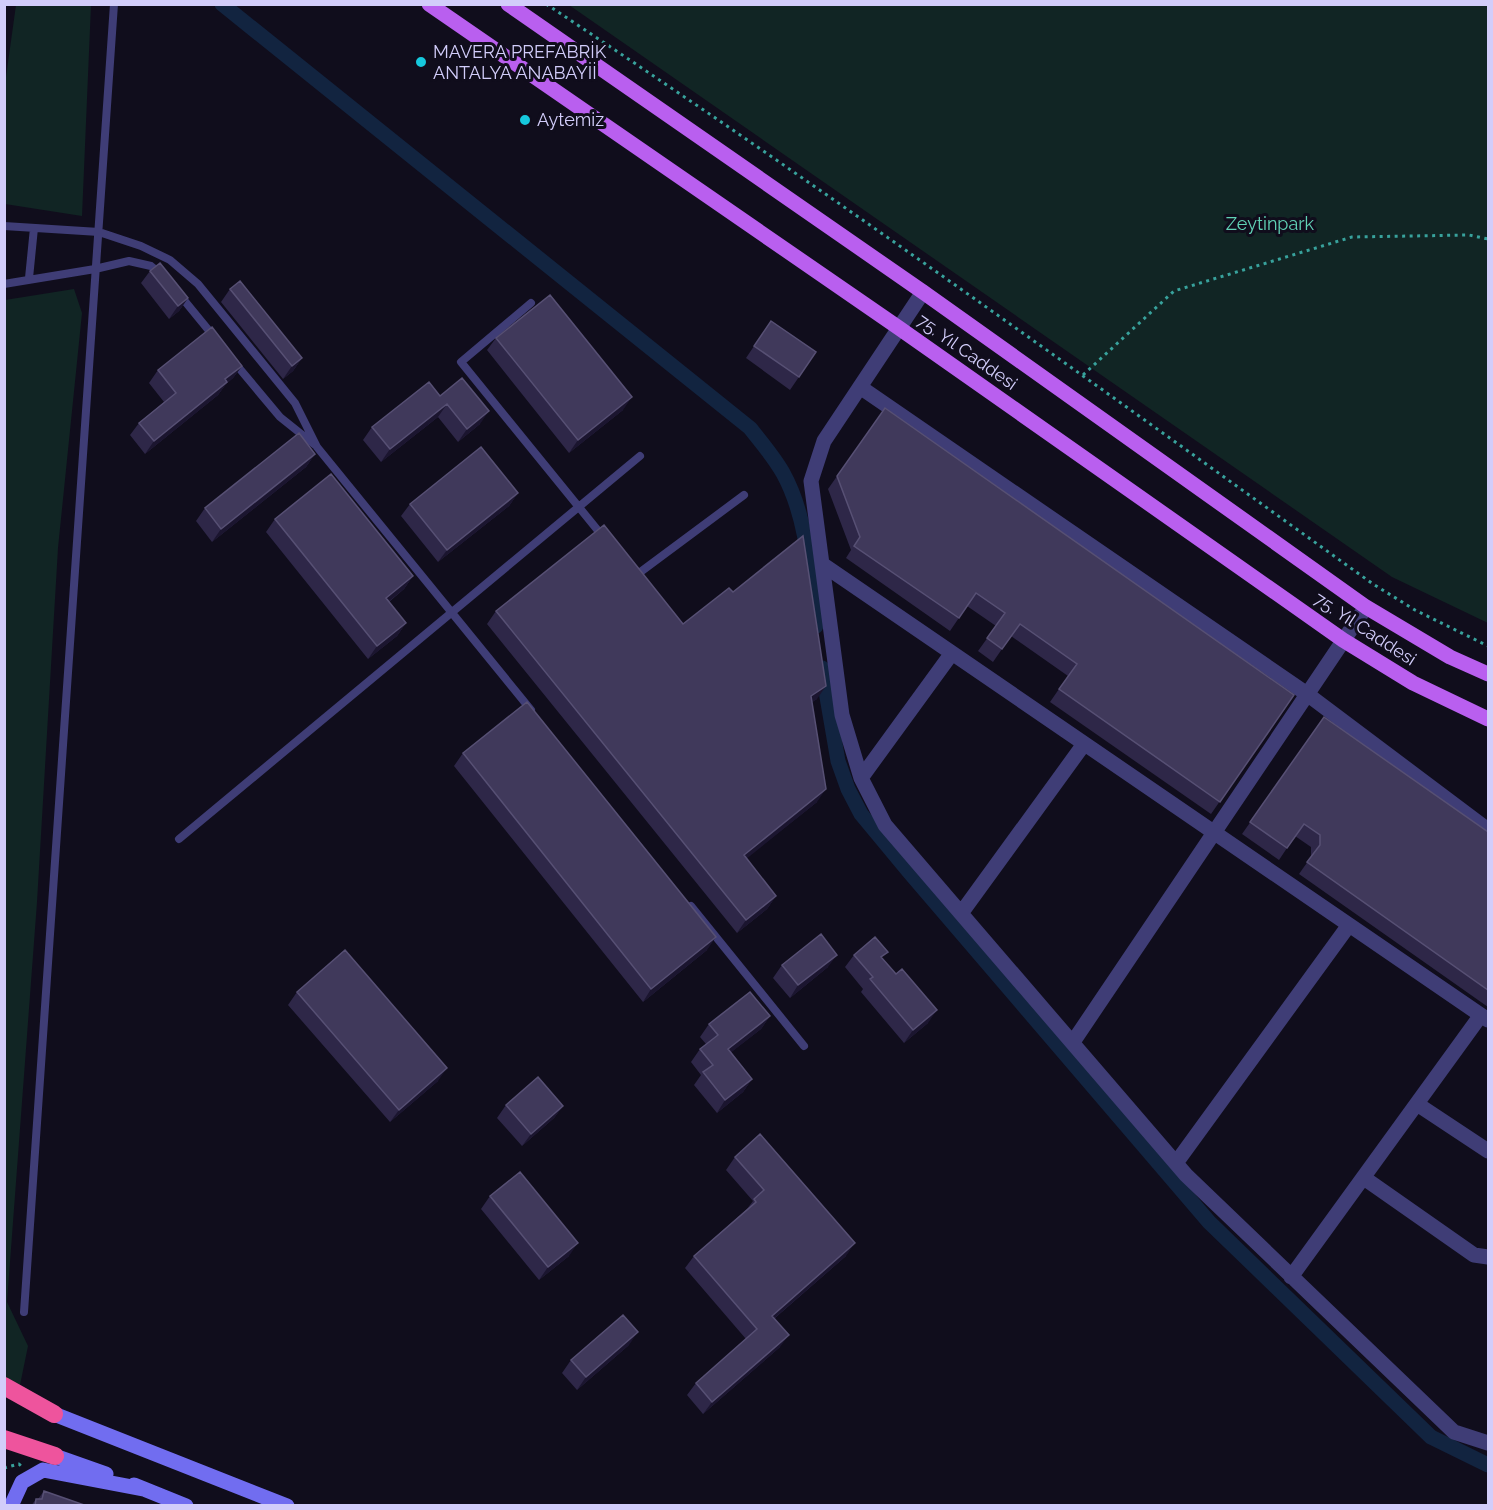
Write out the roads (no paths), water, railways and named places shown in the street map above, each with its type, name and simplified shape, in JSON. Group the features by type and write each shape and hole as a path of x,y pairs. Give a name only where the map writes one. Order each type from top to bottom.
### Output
{"highway":[{"path":"4,1386 54,1414"},
{"path":"4,1402 54,1414"},
{"path":"4,1438 55,1456"},
{"path":"4,1454 55,1456"}],"main road":[{"name":"75. Yıl Caddesi","path":"429,4 899,328 1343,640 1413,683 1488,719"},
{"name":"75. Yıl Caddesi","path":"508,4 923,292 1366,607 1450,657 1488,674"},
{"path":"54,1414 287,1506"},
{"path":"55,1456 186,1506"},
{"path":"11,1506 22,1482 43,1470 143,1489"}],"street":[{"path":"923,292 824,441 811,482 842,715 861,778 885,825 1176,1163 1454,1432 1488,1443"},
{"path":"860,387 1307,694 1488,830"},
{"path":"822,564 1485,1018 1417,1104 1291,1276"},
{"path":"1072,1042 1366,607"},
{"path":"861,778 952,653"},
{"path":"962,912 1084,744"},
{"path":"1176,1163 1349,925"},
{"path":"1417,1104 1488,1151"},
{"path":"1364,1178 1474,1255 1488,1257"}],"lane":[{"path":"24,1312 114,4"},
{"path":"4,226 99,232 141,246 160,256 198,284 295,403 317,447"},
{"path":"29,278 34,228"},
{"path":"154,268 160,256"},
{"path":"4,284 129,261 154,268 165,277"},
{"path":"172,286 223,347"},
{"path":"531,303 461,362 607,542"},
{"path":"230,356 280,417 317,447 539,719"},
{"path":"179,839 640,456"},
{"path":"629,569 637,578 744,495"},
{"path":"686,900 804,1046"}],"waterway":[{"path":"222,4 750,428 783,473 798,509 810,567 816,626"},
{"path":"822,668 838,761 848,789 861,814 910,873 1209,1222 1431,1437 1488,1465"}],"place":[{"name":"MAVERA PREFABRİK ANTALYA ANABAYİİ","path":"421,62"},
{"name":"Aytemiz","path":"525,120"}],"park label":[{"name":"Zeytinpark","path":"1270,224"}]}
